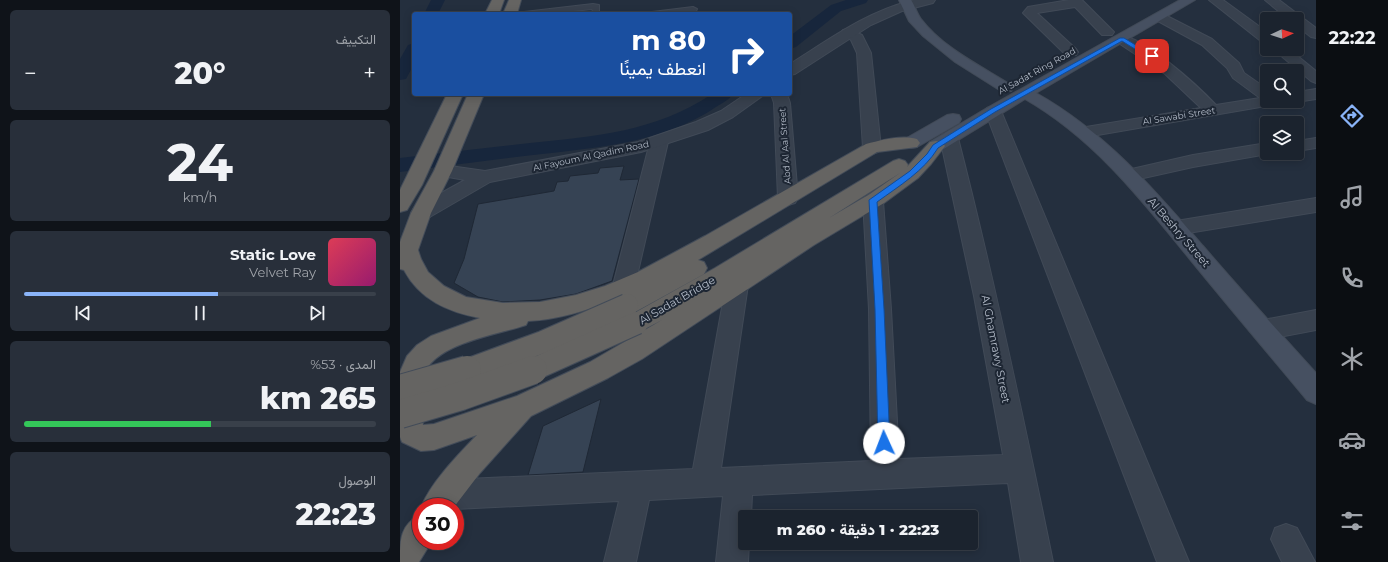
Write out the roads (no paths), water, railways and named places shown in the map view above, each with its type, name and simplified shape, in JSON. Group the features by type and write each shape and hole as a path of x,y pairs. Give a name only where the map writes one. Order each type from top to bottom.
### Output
{"highway":[{"path":"493,12 498,0"},
{"path":"400,204 413,185 454,96"},
{"path":"400,271 407,248 421,213 443,171 475,96"},
{"path":"911,143 891,144 872,148 700,250 629,306 587,301 543,311 451,337 438,344 425,354 410,377 409,423 412,432 421,438 434,437 522,407 599,370 633,351 873,200 912,172 930,156 942,142"},
{"name":"Al Sadat Bridge","path":"400,389 444,378 510,356 629,306 723,274 911,158 942,142"},
{"name":"Al Sadat Bridge","path":"400,414 458,398 527,373 629,306 911,143"},
{"path":"407,248 410,261 419,278 445,298 458,304 489,311 543,311"},
{"path":"443,498 496,434 522,407"},
{"path":"401,562 412,544"}],"main road":[{"name":"Al Sadat Ring Road","path":"942,142 993,111 1016,90 1071,52 1163,0"},
{"name":"Al Sadat Ring Road","path":"911,143 1122,39 1189,0"},
{"name":"Al Beshry Street","path":"906,2 911,16 930,35 972,66 1063,114 1086,132 1130,175 1316,392"}],"street":[{"path":"792,70 848,33 876,17 906,2 929,0"},
{"path":"1215,0 1260,34"},
{"path":"1271,0 1287,12"},
{"path":"1071,52 1029,13 1033,10 1076,1 1107,32"},
{"path":"1161,17 1207,42 1234,66 1240,77 1260,91"},
{"path":"1304,25 1316,34"},
{"path":"848,33 857,38 864,53 872,148"},
{"path":"1122,39 1144,51 1174,72 1212,111"},
{"path":"1289,56 1316,78"},
{"path":"1304,96 1316,94"},
{"name":"Al Fayoum Al Qadim Road","path":"443,171 485,177 603,156 659,142 715,120 754,96"},
{"name":"Abd Al Aal Street","path":"780,96 782,103 788,198"},
{"name":"Al Sawabi Street","path":"1086,132 1260,103"},
{"path":"993,111 1173,562"},
{"path":"629,306 659,142"},
{"name":"Al Ghamrawy Street","path":"942,142 971,223 1020,468 1037,562"},
{"path":"1304,145 1316,143"},
{"path":"1130,175 1193,161 1260,150"},
{"name":"Al Fayoum Al Qadim Road","path":"421,213 485,177"},
{"path":"873,200 880,309 885,473"},
{"path":"1176,228 1316,205"},
{"path":"705,482 737,285"},
{"path":"1263,330 1316,320"},
{"path":"464,499 739,480 1020,468"},
{"path":"732,562 739,480"},
{"path":"620,562 637,486"}],"lane":[{"path":"541,12 593,6 596,7 596,10"},
{"path":"668,12 693,9"}],"waterway":[{"path":"432,12 438,0"},
{"path":"792,42 836,8 861,0"},
{"path":"400,75 412,52"},
{"path":"400,165 609,140 633,135 657,129 680,120 702,109 721,96"}]}
